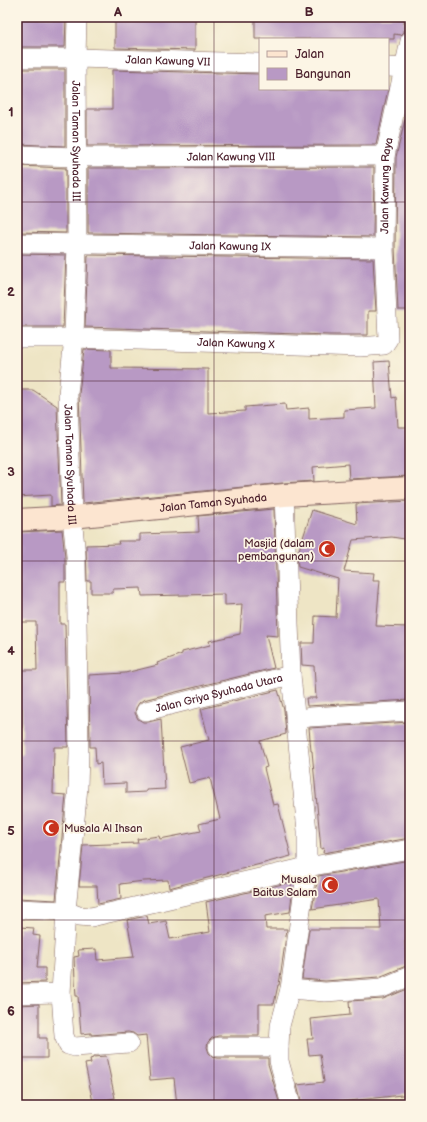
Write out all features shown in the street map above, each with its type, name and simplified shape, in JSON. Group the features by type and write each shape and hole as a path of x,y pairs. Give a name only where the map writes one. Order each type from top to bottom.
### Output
{"street":[{"name":"Jalan Taman Syuhada III","path":"77,17 77,244 72,351 68,394 72,517 76,556 78,788 66,911 62,993 64,1036 68,1045 75,1048 129,1043"},
{"name":"Jalan Kawung Raya","path":"388,332 384,248 385,156 396,67 410,41"},
{"name":"Jalan Kawung VII","path":"17,58 76,58 259,63"},
{"name":"Jalan Kawung VIII","path":"17,155 76,157 385,156"},
{"name":"Jalan Kawung IX","path":"17,243 384,248"},
{"name":"Jalan Kawung X","path":"72,351 360,348 384,344 388,339 388,332"},
{"path":"17,338 72,351"},
{"name":"Jalan Taman Syuhada","path":"17,520 72,517 284,495 410,488"},
{"path":"284,495 291,675 307,831 307,867 290,989 280,1026 279,1061 291,1105"},
{"name":"Jalan Griya Syuhada Utara","path":"146,710 291,675"},
{"path":"295,720 310,717 410,711"},
{"path":"17,908 66,911 78,916 91,917 307,867 410,849"},
{"path":"290,989 325,992 382,988 410,976"},
{"path":"17,994 62,993"},
{"path":"218,1047 279,1046"}],"building":[{"path":"17,17 66,17 65,47 17,47"},
{"path":"115,17 195,17 195,50 115,48"},
{"path":"255,17 404,17 404,32 401,35 394,34 394,39 255,39"},
{"path":"17,69 65,69 65,146 17,144"},
{"path":"112,70 259,74 259,90 388,90 376,145 87,146 87,109 112,109"},
{"path":"405,120 410,120 410,310 398,310 395,248 396,157"},
{"path":"17,166 66,168 66,233 17,232"},
{"path":"374,167 373,237 88,233 88,168"},
{"path":"17,254 66,255 63,327 17,327"},
{"path":"88,255 373,259 376,311 368,311 368,335 85,327"},
{"path":"84,349 111,350 111,368 208,369 208,413 245,411 245,407 285,404 286,410 309,408 309,419 344,417 344,410 376,408 374,362 389,361 392,398 396,397 398,427 410,427 410,476 349,479 348,464 313,467 314,481 83,503 79,394"},
{"path":"17,390 33,390 57,406 61,505 51,506 51,495 17,497"},
{"path":"410,501 410,540 392,537 353,540 344,571 374,573 373,580 380,580 376,626 408,627 407,652 410,652 410,700 307,706 306,698 316,698 314,666 302,665 301,643 314,643 315,616 336,617 338,579 298,567 297,556 312,510 357,524 356,504"},
{"path":"274,509 278,636 266,635 274,668 143,700 136,708 135,713 138,719 143,722 148,722 161,719 165,789 126,793 126,783 102,784 101,763 96,764 95,747 90,747 89,675 125,673 158,665 157,663 182,654 182,652 210,645 209,641 240,634 242,604 225,605 225,594 142,596 141,588 113,589 113,593 91,593 91,581 87,581 86,545 119,544 118,541 140,541 140,534 199,532 198,516"},
{"path":"62,530 65,557 65,582 60,582 60,624 65,624 68,747 54,747 53,794 66,795 56,900 17,898 17,755 22,755 22,708 17,708 17,670 37,670 36,622 17,622 17,532"},
{"path":"278,690 284,710 286,734 260,741 267,767 264,768 273,805 278,804 291,856 169,888 168,880 120,884 121,899 98,904 97,886 79,886 83,845 138,843 137,839 159,836 160,839 201,831 199,824 220,819 210,778 189,783 180,747 209,740 201,709"},
{"path":"410,722 410,838 323,853 324,848 321,849 309,728"},
{"path":"410,860 410,941 405,941 406,966 379,977 325,981 302,979 309,929 381,929 379,899 312,909 318,876"},
{"path":"291,883 292,894 290,912 265,916 266,929 287,929 279,985 274,1004 259,1004 259,1036 218,1036 212,1038 208,1042 207,1047 209,1053 213,1057 218,1058 268,1058 268,1064 280,1105 177,1105 174,1078 150,1080 146,1035 137,1036 128,1032 91,1035 91,1033 81,1034 78,996 76,996 74,957 79,956 78,950 96,949 97,960 134,957 127,920 147,916 149,924 166,921 170,939 210,932 206,902"},
{"path":"19,927 34,928 33,935 40,936 37,968 45,968 45,982 17,983 17,933 19,934"},
{"path":"410,988 410,1094 315,1105 302,1105 297,1085 324,1082 320,1054 309,1055 307,1039 313,1039 311,1019 350,1015 349,1001 383,999"},
{"path":"39,1004 39,1038 47,1038 47,1058 17,1058 17,1005"},
{"path":"106,1056 115,1098 93,1102 85,1064 91,1063 90,1059 93,1057"}],"place":[{"name":"Masjid (dalam pembangunan)","path":"327,549"},
{"name":"Musala Al Ihsan","path":"51,828"},
{"name":"Musala Baitus Salam","path":"330,885"}]}
